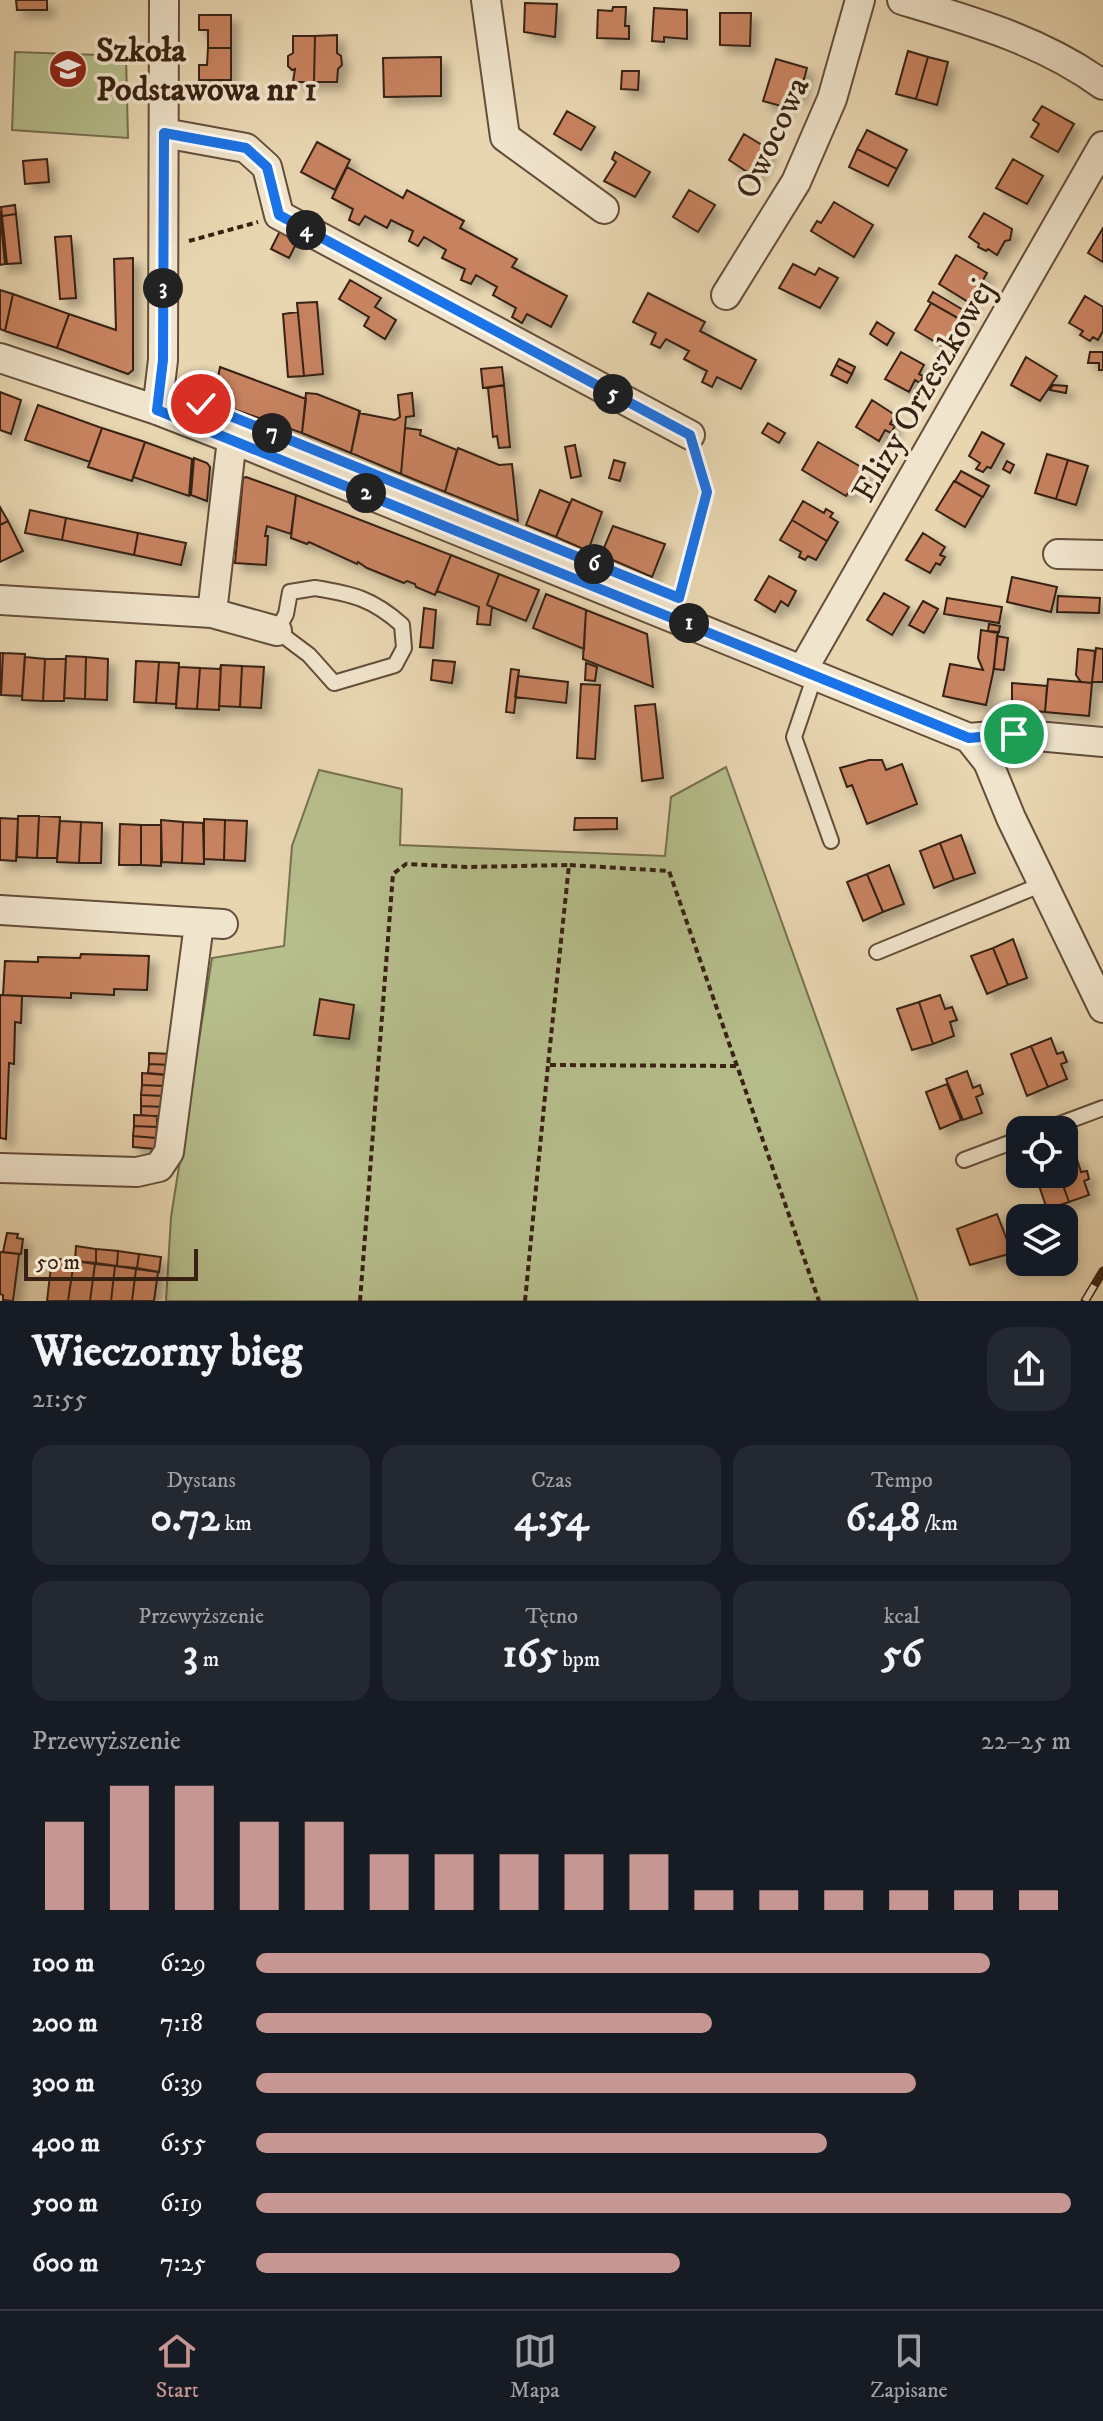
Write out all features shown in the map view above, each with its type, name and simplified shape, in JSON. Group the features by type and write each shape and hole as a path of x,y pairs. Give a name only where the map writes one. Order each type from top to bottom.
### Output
{"street":[{"path":"157,410 163,360 164,0"},
{"path":"486,0 505,137 604,209"},
{"name":"Owocowa","path":"726,295 796,182 832,99 860,0"},
{"path":"902,0 1033,44 1103,85"},
{"path":"164,133 246,148 267,167 279,215 690,435"},
{"name":"Elizy Orzeszkowej","path":"809,672 1103,146"},
{"path":"0,358 157,410 232,439 969,738 1014,734 1103,742"},
{"path":"212,613 232,439"},
{"path":"1058,554 1103,555"},
{"path":"0,600 212,613 277,631"},
{"path":"969,738 988,762 1011,818 1103,1008"},
{"path":"0,910 211,924 169,1152 159,1167 137,1172 0,1168"}],"lane":[{"path":"315,588 352,594 382,607 402,625 404,648 395,665 334,683 309,655 277,631 286,614 290,592 315,588"},
{"path":"809,672 794,737 831,841"},
{"path":"877,952 1043,884"},
{"path":"1078,1117 1103,1108"},
{"path":"964,1160 1006,1144"}],"path":[{"path":"179,244 279,215"},
{"path":"679,598 707,492 690,435"},
{"path":"360,1301 393,874 406,864 467,867 569,865 669,871 819,1301"},
{"path":"525,1301 569,865"},
{"path":"548,1065 736,1066"}],"green space":[{"path":"15,52 126,56 128,138 12,130"},
{"path":"726,767 918,1301 166,1301 171,1217 212,958 284,946 292,846 319,770 402,789 400,845 665,856 671,797"}],"building":[{"path":"16,0 47,0 47,10 17,10"},
{"path":"525,3 557,4 555,37 524,32"},
{"path":"613,7 626,7 625,26 629,26 629,39 597,38 598,10 612,11"},
{"path":"654,8 687,10 687,39 664,37 664,42 652,41"},
{"path":"720,13 751,13 750,46 720,45"},
{"path":"199,15 231,15 231,48 208,48 208,30 199,30"},
{"path":"337,35 337,53 341,56 342,65 338,69 337,82 314,82 315,36"},
{"path":"293,36 315,36 314,82 293,82 295,69 288,66 288,56 293,53"},
{"path":"208,48 231,48 231,80 199,80 199,65 207,65"},
{"path":"908,51 928,57 916,99 896,94"},
{"path":"441,57 441,96 384,97 383,58"},
{"path":"928,57 948,62 937,105 916,99"},
{"path":"776,59 807,68 799,97 789,94 785,107 763,101"},
{"path":"622,71 639,71 638,90 621,89"},
{"path":"1042,106 1074,124 1058,152 1031,137 1039,124 1033,120"},
{"path":"567,111 595,127 581,150 554,134"},
{"path":"867,130 907,150 897,169 857,149"},
{"path":"744,134 770,150 755,177 729,160"},
{"path":"317,142 350,160 335,190 301,172"},
{"path":"857,149 897,169 888,186 849,167"},
{"path":"615,152 650,172 635,197 604,181 616,162 612,159"},
{"path":"47,159 49,182 25,184 23,161"},
{"path":"1013,159 1043,176 1027,204 996,188"},
{"path":"347,167 403,198 407,190 464,221 460,228 517,259 512,267 567,296 551,327 527,314 522,323 512,317 516,308 493,295 497,287 476,275 471,284 461,280 465,269 442,258 446,250 424,237 418,246 409,241 413,231 391,220 387,228 365,216 359,225 349,220 353,209 332,198"},
{"path":"689,190 715,205 698,232 673,217"},
{"path":"834,202 873,225 854,257 811,231 817,221 821,223"},
{"path":"15,205 16,214 2,216 1,207"},
{"path":"0,211 5,264 0,265"},
{"path":"984,213 1012,229 1010,240 1005,241 997,255 978,247 979,244 969,237"},
{"path":"16,214 21,263 7,264 2,216"},
{"path":"1103,228 1103,262 1088,253"},
{"path":"280,231 298,240 289,258 271,249"},
{"path":"71,236 76,298 60,299 55,237"},
{"path":"956,255 987,273 970,303 939,284"},
{"path":"133,258 133,370 128,374 57,348 69,314 116,330 114,259"},
{"path":"793,264 815,275 819,268 838,278 820,308 779,288"},
{"path":"350,280 381,298 375,307 396,320 385,339 364,326 369,317 339,299"},
{"path":"0,290 13,294 5,331 0,329"},
{"path":"933,292 965,311 960,319 928,301"},
{"path":"648,293 705,322 700,331 756,360 741,389 717,377 712,387 702,382 707,371 684,359 689,351 666,339 660,348 651,344 656,333 633,322"},
{"path":"13,294 69,314 57,348 5,331"},
{"path":"1085,296 1103,307 1103,331 1098,340 1093,337 1090,341 1080,335 1083,331 1069,323"},
{"path":"317,302 323,374 304,376 297,303"},
{"path":"931,303 959,319 959,326 942,346 915,330"},
{"path":"298,312 304,376 288,377 283,314"},
{"path":"877,322 894,333 887,345 870,334"},
{"path":"901,352 924,365 919,374 923,376 920,383 915,380 909,392 885,379"},
{"path":"1090,352 1103,352 1103,370 1099,370 1099,363 1088,363"},
{"path":"1026,357 1057,376 1040,401 1011,385"},
{"path":"839,359 855,367 852,374 836,365"},
{"path":"836,365 852,374 847,383 831,375"},
{"path":"220,367 306,399 302,433 213,402"},
{"path":"502,367 504,385 483,388 481,369"},
{"path":"504,385 510,447 499,448 497,436 493,437 488,388"},
{"path":"1053,385 1067,386 1066,393 1050,390"},
{"path":"0,392 21,400 11,434 0,430"},
{"path":"306,393 317,394 360,411 351,453 302,433"},
{"path":"412,393 414,416 406,417 401,474 351,453 359,413 395,420 400,417 398,395"},
{"path":"872,400 895,415 890,424 895,426 891,433 885,430 879,441 856,427"},
{"path":"38,405 102,428 90,462 25,440"},
{"path":"768,423 785,433 779,443 762,433"},
{"path":"102,428 145,442 132,481 88,467"},
{"path":"405,428 421,430 420,435 457,450 445,492 401,474"},
{"path":"982,432 1004,444 991,468 987,467 983,472 976,469 980,463 969,456"},
{"path":"145,442 192,459 189,496 133,477"},
{"path":"818,442 868,471 858,488 853,485 846,496 802,470"},
{"path":"575,445 581,476 571,478 565,447"},
{"path":"458,448 499,465 512,464 518,521 445,492"},
{"path":"1047,454 1068,460 1056,499 1035,493"},
{"path":"194,458 210,467 207,501 191,495"},
{"path":"614,460 625,463 620,481 609,478"},
{"path":"1068,460 1088,466 1076,505 1056,499"},
{"path":"1007,461 1014,465 1010,473 1003,469"},
{"path":"961,471 989,486 983,497 955,481"},
{"path":"243,478 296,495 291,534 267,526 266,565 235,563"},
{"path":"954,481 982,497 965,527 936,510"},
{"path":"540,490 570,503 556,537 526,525"},
{"path":"296,495 451,555 435,595 309,542 291,538"},
{"path":"572,499 602,512 588,551 556,537"},
{"path":"803,501 824,513 826,509 833,513 830,517 838,522 827,541 792,520"},
{"path":"0,507 8,521 0,525"},
{"path":"30,510 66,518 62,540 25,533"},
{"path":"66,518 138,533 134,555 62,540"},
{"path":"792,520 827,541 816,560 808,556 805,560 799,557 801,552 780,540"},
{"path":"8,521 23,551 0,562 0,525"},
{"path":"613,526 665,544 652,577 601,555"},
{"path":"138,533 186,543 181,565 134,555"},
{"path":"923,533 945,547 940,555 945,557 940,565 936,563 930,573 906,560"},
{"path":"451,555 499,574 487,605 492,607 490,625 477,624 479,607 437,591"},
{"path":"499,574 539,590 526,621 487,605"},
{"path":"769,576 796,591 788,606 781,601 775,612 755,600"},
{"path":"1012,577 1057,587 1051,612 1007,602"},
{"path":"884,593 909,607 892,635 867,620"},
{"path":"546,594 586,610 584,649 533,628"},
{"path":"1058,596 1100,598 1099,613 1057,612"},
{"path":"947,598 1002,607 999,623 944,614"},
{"path":"923,601 938,609 924,633 909,625"},
{"path":"424,608 436,610 433,648 420,647"},
{"path":"586,610 647,634 653,687 583,659"},
{"path":"989,624 1000,626 999,632 988,631"},
{"path":"981,630 998,633 986,705 943,696 950,664 983,670 978,658"},
{"path":"997,636 1008,638 1004,670 994,669"},
{"path":"1096,648 1103,649 1103,682 1092,682"},
{"path":"1078,649 1095,651 1092,683 1081,682 1076,675"},
{"path":"0,653 3,653 1,695 0,695"},
{"path":"3,653 25,654 22,696 1,695"},
{"path":"66,656 86,657 85,699 64,698"},
{"path":"25,657 45,659 43,701 22,700"},
{"path":"86,657 108,659 107,700 85,699"},
{"path":"45,659 66,659 64,701 43,701"},
{"path":"433,660 455,662 452,683 431,680"},
{"path":"136,661 159,662 156,703 134,702"},
{"path":"159,662 179,663 176,704 156,703"},
{"path":"586,663 597,667 595,681 585,680"},
{"path":"221,665 219,710 197,709 200,668 220,669"},
{"path":"221,665 242,666 240,707 219,706"},
{"path":"242,666 264,667 261,708 240,707"},
{"path":"179,667 200,668 197,709 176,708"},
{"path":"511,669 519,670 514,713 506,712"},
{"path":"518,676 568,682 566,703 515,697"},
{"path":"1048,679 1092,683 1089,716 1045,712"},
{"path":"1012,683 1047,686 1045,712 1012,709"},
{"path":"581,684 600,685 595,759 577,758"},
{"path":"655,704 663,778 642,781 635,706"},
{"path":"869,760 882,760 886,770 902,764 917,804 867,824 852,785 847,787 840,768"},
{"path":"18,816 39,816 37,858 17,857"},
{"path":"39,816 60,817 57,858 37,858"},
{"path":"0,818 18,819 16,861 0,860"},
{"path":"575,818 617,818 617,829 574,830"},
{"path":"204,819 225,820 224,860 204,859"},
{"path":"161,820 183,822 182,863 162,862"},
{"path":"225,820 247,821 245,861 224,860"},
{"path":"60,821 81,822 79,863 57,862"},
{"path":"81,822 102,823 101,863 79,863"},
{"path":"183,822 203,823 204,864 182,863"},
{"path":"120,824 141,825 141,865 119,865"},
{"path":"141,825 161,825 161,866 141,865"},
{"path":"961,835 975,873 954,880 940,843"},
{"path":"940,843 954,880 934,888 920,851"},
{"path":"889,865 904,904 883,912 867,874"},
{"path":"867,874 883,912 863,921 847,882"},
{"path":"1013,939 1027,978 1008,985 993,948"},
{"path":"993,948 1008,985 987,994 971,956"},
{"path":"81,954 149,956 147,990 114,989 114,995 71,993 71,998 3,995 5,961 38,962 38,957 80,958"},
{"path":"0,995 22,996 21,1023 15,1022 14,1064 9,1063 6,1139 0,1138"},
{"path":"940,995 945,1009 952,1007 957,1020 950,1022 954,1036 933,1044 919,1002"},
{"path":"320,999 354,1005 349,1039 314,1035"},
{"path":"919,1002 933,1044 912,1050 897,1009"},
{"path":"1051,1038 1057,1054 1063,1052 1067,1062 1061,1064 1067,1079 1048,1087 1031,1046"},
{"path":"1031,1046 1048,1087 1027,1096 1011,1054"},
{"path":"149,1053 172,1054 171,1065 149,1064"},
{"path":"149,1064 171,1065 171,1075 148,1073"},
{"path":"967,1071 973,1088 980,1085 983,1094 976,1097 982,1113 963,1120 946,1079"},
{"path":"142,1073 165,1075 164,1086 142,1085"},
{"path":"947,1084 961,1120 940,1129 926,1092"},
{"path":"142,1085 164,1086 164,1096 141,1095"},
{"path":"141,1095 164,1096 164,1107 141,1106"},
{"path":"141,1106 164,1107 163,1117 141,1115"},
{"path":"134,1115 157,1116 157,1127 134,1126"},
{"path":"134,1126 157,1127 156,1138 133,1136"},
{"path":"133,1136 156,1138 156,1149 133,1147"},
{"path":"1078,1162 1081,1172 1087,1171 1089,1179 1084,1181 1089,1195 1069,1202 1064,1188 1078,1188"},
{"path":"1040,1188 1064,1188 1069,1202 1045,1204"},
{"path":"997,1214 1006,1237 1006,1255 970,1265 957,1229"},
{"path":"7,1233 18,1234 17,1238 23,1239 21,1254 3,1252"},
{"path":"76,1246 96,1249 96,1263 75,1261"},
{"path":"96,1249 118,1251 117,1266 96,1263"},
{"path":"118,1251 139,1254 137,1268 117,1266"},
{"path":"0,1252 19,1254 13,1301 3,1300 0,1294"},
{"path":"139,1254 161,1257 159,1272 137,1268"},
{"path":"52,1258 74,1261 68,1301 47,1301"},
{"path":"74,1261 95,1264 90,1301 68,1301"},
{"path":"95,1264 115,1266 111,1301 90,1301"},
{"path":"115,1266 136,1269 132,1301 111,1301"},
{"path":"136,1269 158,1272 154,1301 132,1301"}],"railway":[{"path":"1085,1301 1103,1271"}],"place":[{"name":"Szkoła Podstawowa nr 1","path":"68,69"}],"route":[{"path":"201,404 679,598 707,492 690,435 279,215 267,167 246,148 164,133 163,360 157,410 969,738 1014,734"}]}
